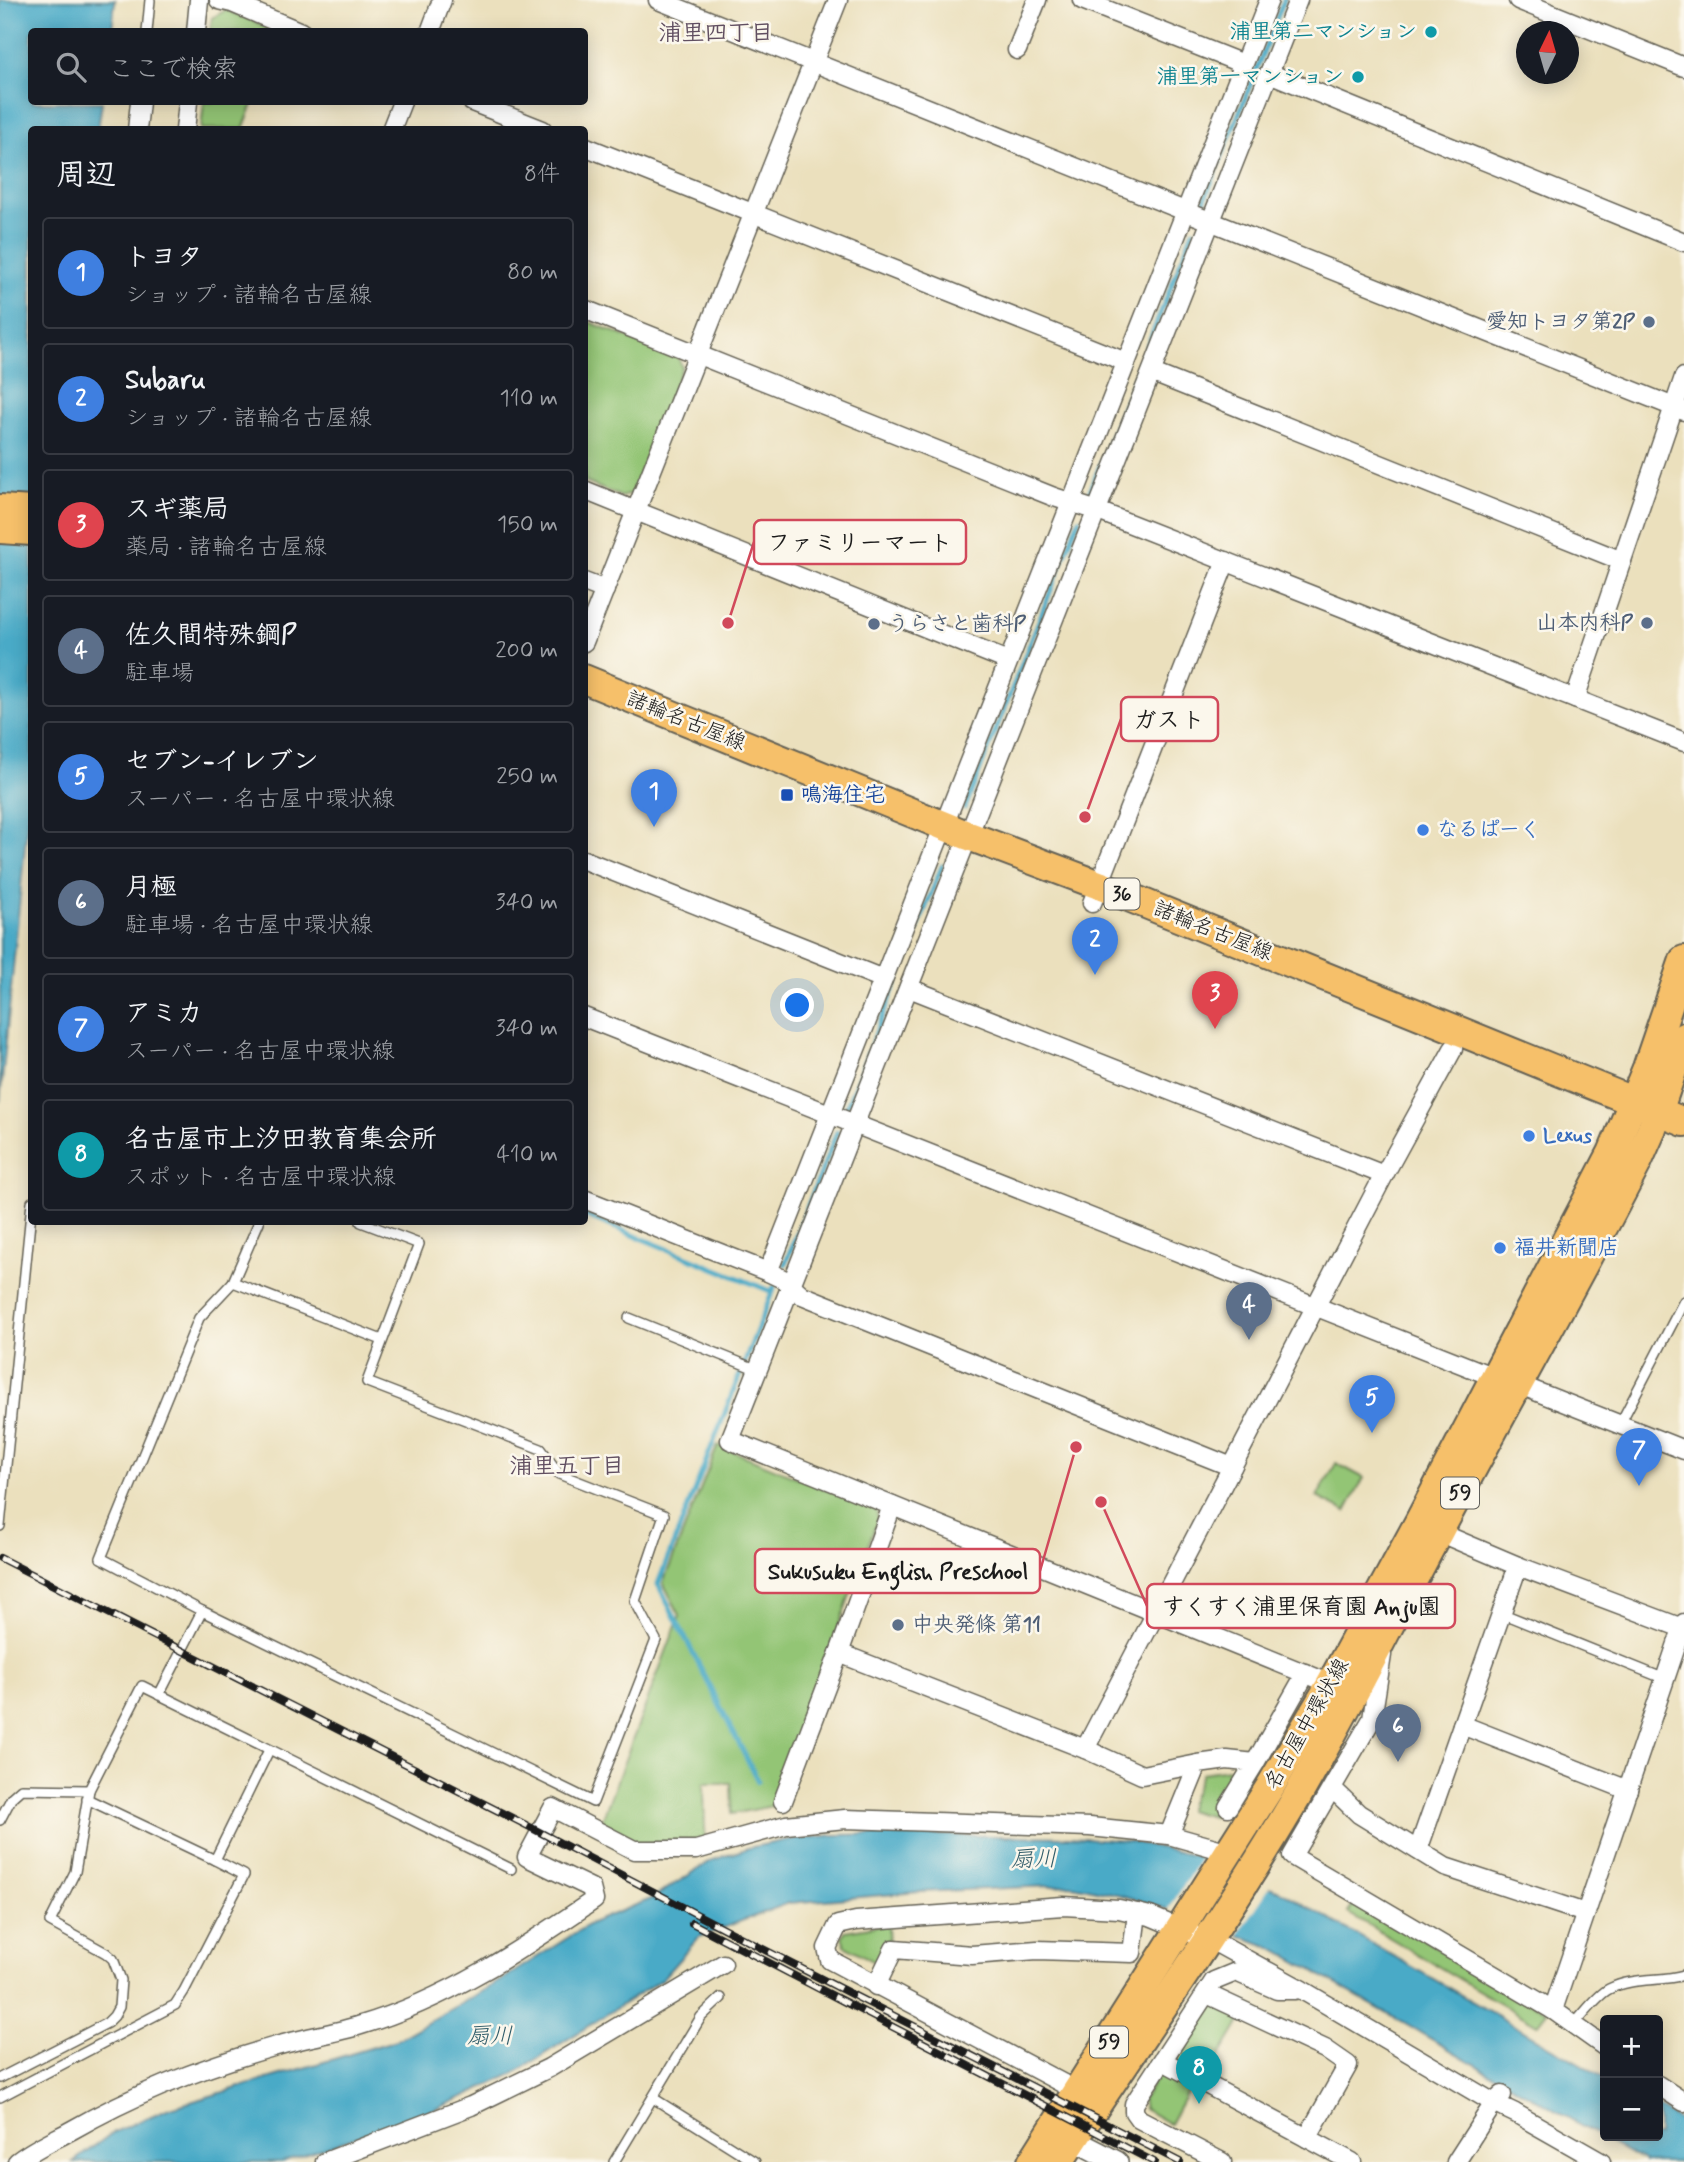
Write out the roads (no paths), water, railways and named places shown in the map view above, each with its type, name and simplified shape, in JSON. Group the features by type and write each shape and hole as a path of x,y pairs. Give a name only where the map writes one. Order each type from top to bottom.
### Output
{"main road":[{"path":"0,509 28,511"},
{"path":"0,529 28,531"},
{"name":"諸輪名古屋線","path":"588,681 953,838"},
{"name":"諸輪名古屋線","path":"588,701 1096,894 1643,1115 1684,1141"},
{"name":"諸輪名古屋線","path":"1096,894 1453,1049 1643,1115 1684,1122"},
{"name":"名古屋中環状線","path":"1066,2151 1197,1931 1228,1855 1270,1787 1319,1678 1594,1248 1643,1115 1684,960"},
{"name":"名古屋中環状線","path":"1643,1115 1684,1037"},
{"name":"名古屋中環状線","path":"1032,2162 1077,2091 1197,1931 1252,1869 1291,1807 1383,1641 1438,1532 1507,1381"}],"street":[{"path":"196,28 199,0"},
{"path":"219,0 291,28"},
{"path":"432,28 442,0"},
{"path":"658,0 1679,409"},
{"path":"588,632 838,0"},
{"path":"1017,50 1037,0"},
{"path":"1082,0 1243,64"},
{"path":"1228,1807 1255,1763 1319,1678 730,1440 749,1366 792,1285 909,988 1007,661 1269,0"},
{"path":"768,1272 883,979 953,838 1098,511 1298,0"},
{"path":"1518,0 1684,67"},
{"path":"1269,73 1684,242"},
{"path":"137,126 140,105"},
{"path":"186,126 188,105"},
{"path":"393,126 401,105"},
{"path":"480,105 533,126"},
{"path":"588,148 1126,362"},
{"path":"588,311 1070,504 1098,511 1684,742"},
{"path":"1153,373 1622,561"},
{"path":"1575,699 1622,561 1679,409 1684,377"},
{"path":"588,492 1007,661"},
{"path":"1096,894 1226,561"},
{"path":"588,584 605,590"},
{"path":"588,862 883,979"},
{"path":"909,988 1384,1175"},
{"path":"588,1019 829,1116 1684,1450"},
{"path":"1085,1749 1384,1175 1453,1049"},
{"path":"588,1201 768,1272 792,1285 802,1295 1232,1467"},
{"path":"783,1801 892,1506"},
{"path":"1438,1532 1518,1566 1683,1626 1553,2010"},
{"path":"1418,1850 1518,1566"},
{"path":"1383,1641 1372,1719 1292,1856 1553,2010 1600,2043"},
{"path":"839,1653 1085,1749 1142,1775 1227,1760 1255,1763"},
{"path":"1462,1725 1628,1790"},
{"path":"1170,1835 1198,1764"},
{"path":"1333,1788 1359,1814 1445,1867 1585,1913"},
{"path":"17,2162 111,2108 169,2083 227,2061 275,2046 362,2025 410,2007 523,1949 594,1900 591,1888 527,1857 553,1808 634,1850 696,1850 786,1825 876,1819 1090,1827 1170,1835 1228,1855"},
{"path":"1077,2091 830,1960 827,1948 838,1925 856,1921 1063,1906 1119,1909 1197,1931 1498,2099 1516,2113 1601,2162"},
{"path":"876,1986 894,1949 972,1955 1037,1950 1132,1953 1137,1913"},
{"path":"325,2162 471,2106 549,2068 723,1964"},
{"path":"1222,2162 1139,2119 1134,2112 1134,2104 1214,1981 1236,1972 1277,1990 1302,1990"},
{"path":"1207,1994 1325,2049 1348,2065 1307,2138"},
{"path":"1163,2061 1352,2162"},
{"path":"1663,2088 1684,2102"},
{"path":"1456,2162 1498,2099"},
{"path":"1066,2151 1117,2162"}],"lane":[{"path":"147,28 150,0"},
{"path":"0,1526 30,1225"},
{"path":"258,1225 233,1282 199,1318 101,1558 201,1611 593,1802 656,1640 635,1601 664,1515 559,1474 541,1449 367,1382 419,1244 369,1225"},
{"path":"233,1282 382,1340"},
{"path":"1620,1424 1684,1301"},
{"path":"629,1318 749,1366"},
{"path":"159,1695 201,1611"},
{"path":"1501,1613 1665,1679"},
{"path":"0,2078 107,2023 119,2007 121,1980 113,1959 50,1922 75,1872 88,1795 142,1686 511,1869"},
{"path":"215,1860 269,1750"},
{"path":"0,1819 12,1797 21,1789 88,1795 244,1875 175,2005 0,2097"},
{"path":"1574,2024 1608,1990 1641,1980 1670,1979 1684,1975"},
{"path":"614,2162 701,2017 721,1998"},
{"path":"653,2098 755,2162"}],"water":[{"path":"0,0 115,0 112,28 28,28 28,105 102,105 98,126 28,126 28,815 0,1102"},
{"name":"扇川","path":"834,1835 1070,1837 1129,1841 1201,1857 1284,1893 1600,2075 1600,2136 1273,1948 1167,1909 1121,1895 1073,1885 919,1892 789,1903 699,1937 662,1979 513,2074 441,2107 282,2162 73,2162 112,2133 167,2109 397,2040 503,1979 591,1923 651,1899 711,1861 748,1848"},
{"name":"扇川","path":"1663,2111 1684,2123 1684,2162 1645,2162 1608,2141 1663,2141"}],"waterway":[{"path":"1203,204 1284,0"},
{"path":"1088,496 1193,231"},
{"path":"965,808 1079,519"},
{"path":"847,1106 942,866"},
{"path":"785,1264 837,1132"},
{"path":"588,1217 773,1292"},
{"path":"758,1781 658,1584 774,1287"}],"railway":[{"path":"0,1558 1180,2162"},
{"path":"692,1923 1154,2162"}],"place":[{"name":"浦里第二マンション","path":"1431,32"},
{"name":"浦里第一マンション","path":"1358,77"},
{"name":"愛知トヨタ第2P","path":"1649,322"},
{"name":"ファミリーマート","path":"728,623"},
{"name":"山本内科P","path":"1647,623"},
{"name":"うらさと歯科P","path":"874,624"},
{"name":"鳴海住宅","path":"787,795"},
{"name":"ガスト","path":"1085,817"},
{"name":"トヨタ","path":"654,827"},
{"name":"なるぱーく","path":"1423,830"},
{"name":"Subaru","path":"1095,975"},
{"name":"スギ薬局","path":"1215,1029"},
{"name":"Lexus","path":"1529,1136"},
{"name":"福井新聞店","path":"1500,1248"},
{"name":"佐久間特殊鋼P","path":"1249,1340"},
{"name":"セブン-イレブン","path":"1372,1433"},
{"name":"Sukusuku English Preschool","path":"1076,1447"},
{"name":"アミカ","path":"1639,1486"},
{"name":"すくすく浦里保育園 Anju園","path":"1101,1502"},
{"name":"中央発條 第11","path":"898,1625"},
{"name":"月極","path":"1398,1762"},
{"name":"名古屋市上汐田教育集会所","path":"1199,2104"}],"district":[{"name":"浦里四丁目","path":"716,34"},
{"name":"浦里五丁目","path":"567,1467"}]}
